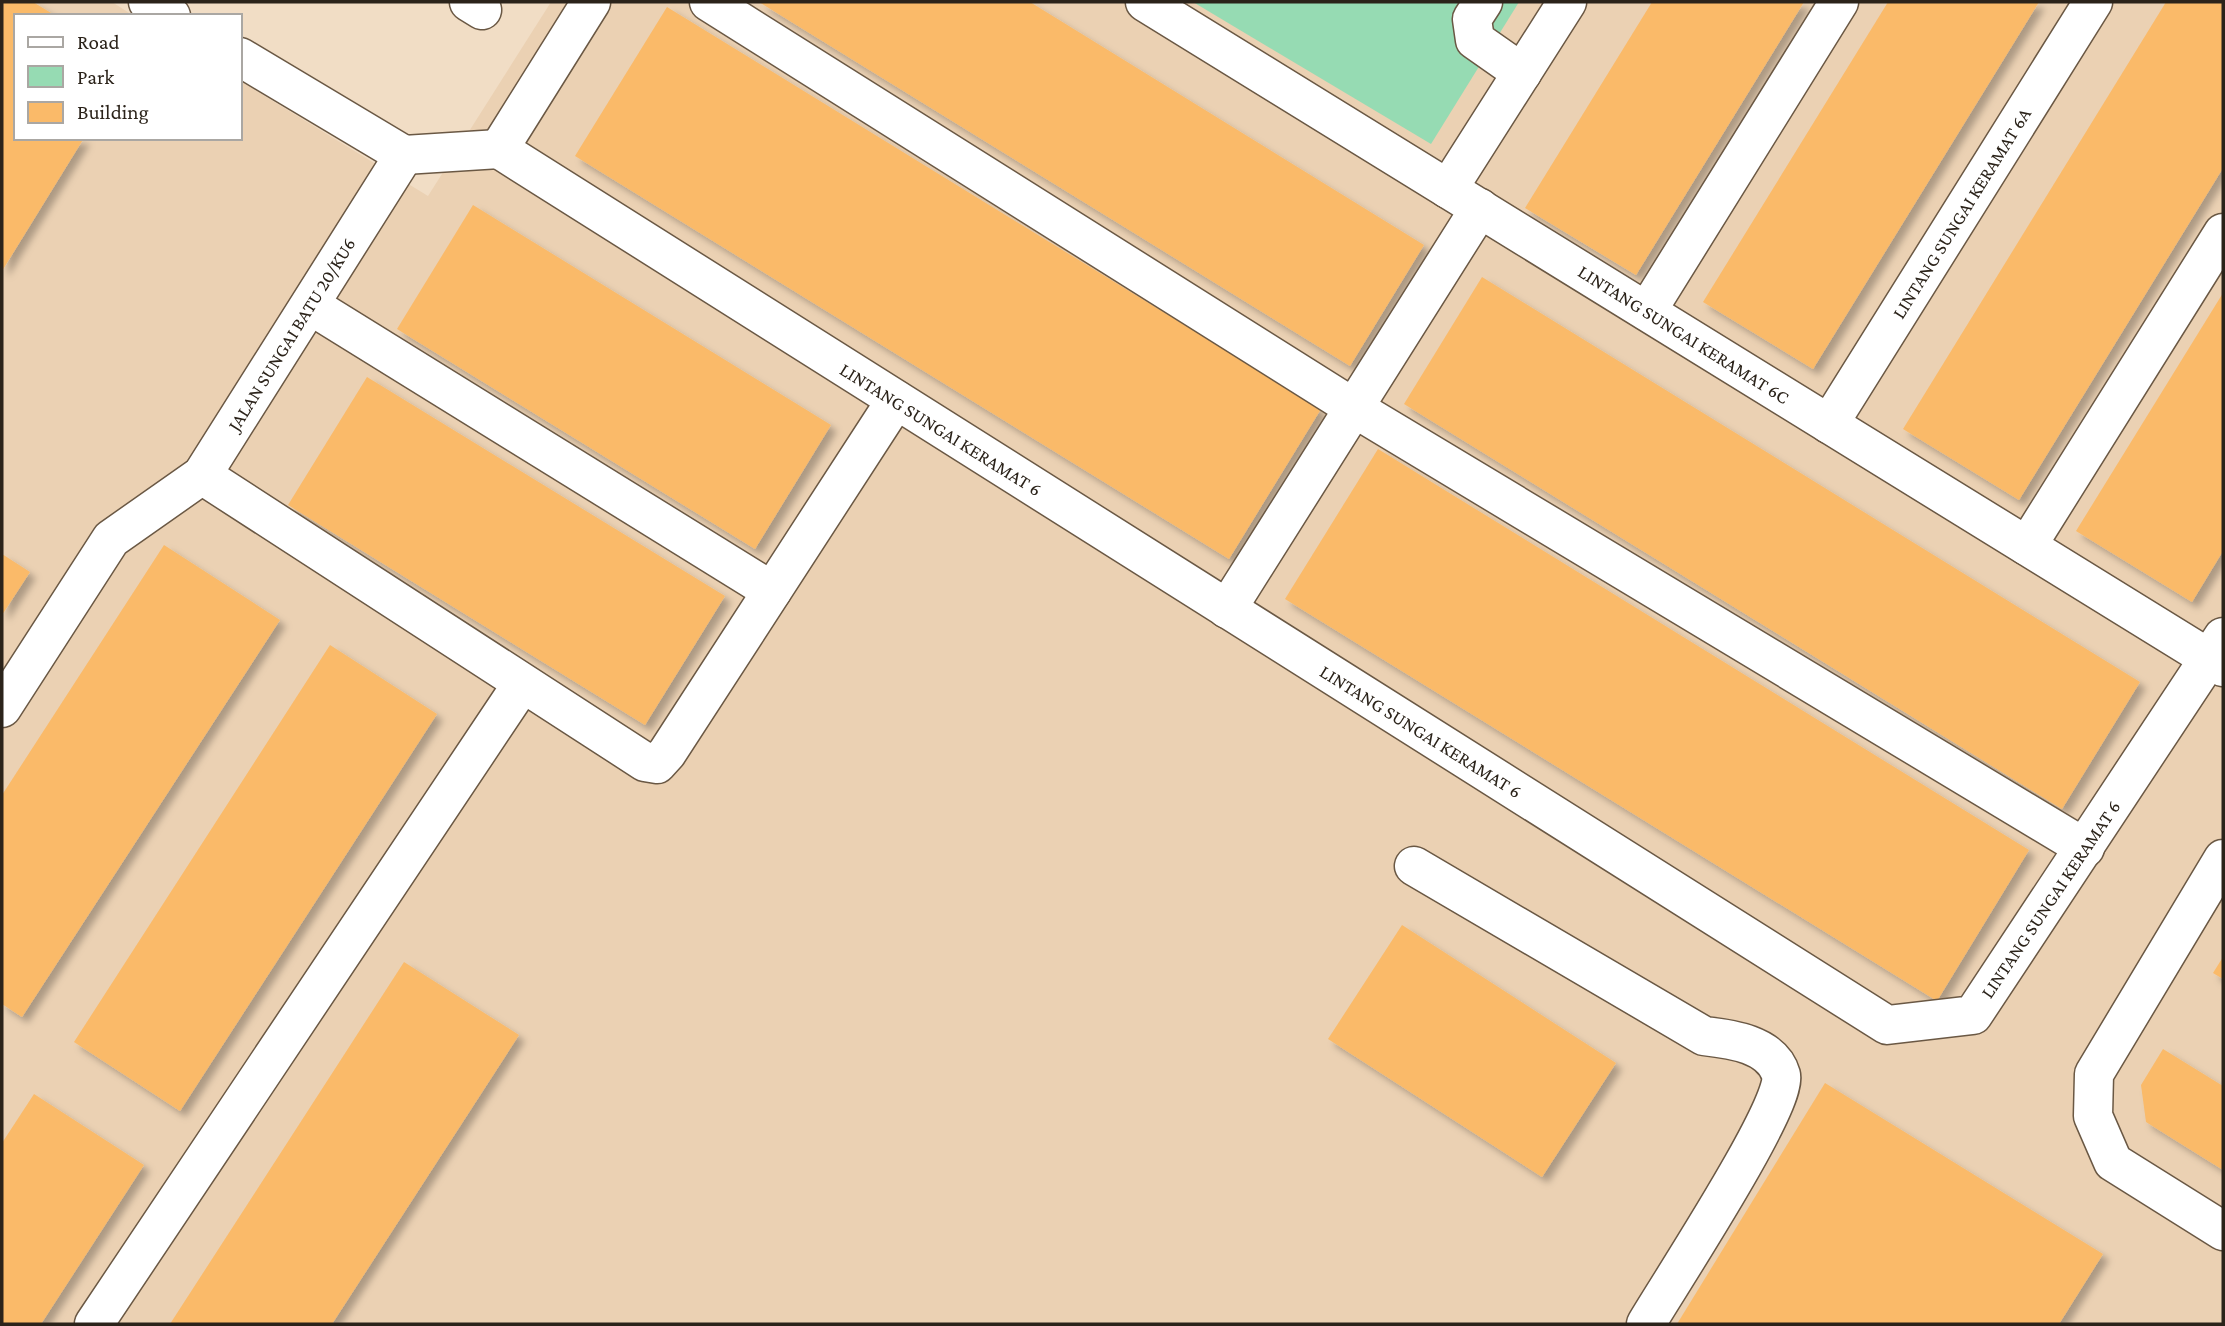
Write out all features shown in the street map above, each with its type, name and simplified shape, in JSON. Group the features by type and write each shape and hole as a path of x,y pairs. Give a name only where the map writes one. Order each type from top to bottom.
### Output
{"street":[{"path":"148,2 169,14"},
{"path":"242,58 404,155 499,149 591,2"},
{"path":"709,2 1354,408 2085,848"},
{"name":"LINTANG SUNGAI KERAMAT 6C","path":"1145,2 2027,546 2219,654"},
{"path":"1483,2 1472,19 1475,40 1522,73"},
{"path":"1448,188 1567,2"},
{"path":"1647,311 1839,2"},
{"name":"LINTANG SUNGAI KERAMAT 6A","path":"1829,424 2093,2"},
{"name":"LINTANG SUNGAI KERAMAT 6","path":"499,149 1887,1025 1973,1015 2219,654"},
{"name":"JALAN SUNGAI BATU 20/KU6","path":"2,708 111,538 202,475 404,155"},
{"path":"1227,609 1480,208"},
{"path":"2027,546 2223,233"},
{"path":"310,305 772,591"},
{"path":"202,475 522,684 645,762 657,764 667,753 896,400"},
{"path":"94,1324 522,684"},
{"path":"2223,859 2094,1074 2093,1116 2113,1162 2223,1231"},
{"path":"1414,866 1704,1036 1736,1040 1774,1060 1782,1077 1777,1101 1734,1180 1646,1324"}],"shaded area":[{"path":"2,2 112,2 131,14 14,14 14,140 242,140 242,82 428,196 551,2 2223,2 2223,1324 2,1324"}],"green space":[{"path":"1193,2 1519,2 1431,144"}],"building":[{"path":"2,2 33,2 53,14 14,14 14,140 83,140 2,271"},
{"path":"759,2 1030,2 1424,245 1350,366"},
{"path":"1652,2 1804,2 1636,275 1525,208"},
{"path":"1888,2 2039,2 1813,369 1703,302"},
{"path":"2166,2 2223,2 2223,168 2019,500 1903,429"},
{"path":"667,7 1321,409 1229,559 575,156"},
{"path":"473,205 831,425 755,549 397,329"},
{"path":"1482,277 2140,682 2062,809 1404,404"},
{"path":"2223,293 2223,551 2192,602 2076,531"},
{"path":"367,377 725,596 645,725 288,505"},
{"path":"1378,449 2029,850 1937,1001 1285,599"},
{"path":"164,545 280,620 22,1017 2,1004 2,795"},
{"path":"2,554 30,572 2,615"},
{"path":"330,645 437,714 180,1111 74,1042"},
{"path":"1402,925 1616,1063 1542,1177 1328,1039"},
{"path":"2223,957 2223,979 2213,973"},
{"path":"404,962 519,1035 332,1324 170,1324"},
{"path":"2163,1049 2223,1086 2223,1170 2146,1122 2141,1085"},
{"path":"1825,1083 2103,1254 2059,1324 1677,1324"},
{"path":"34,1094 144,1165 41,1324 2,1324 2,1143"}]}
